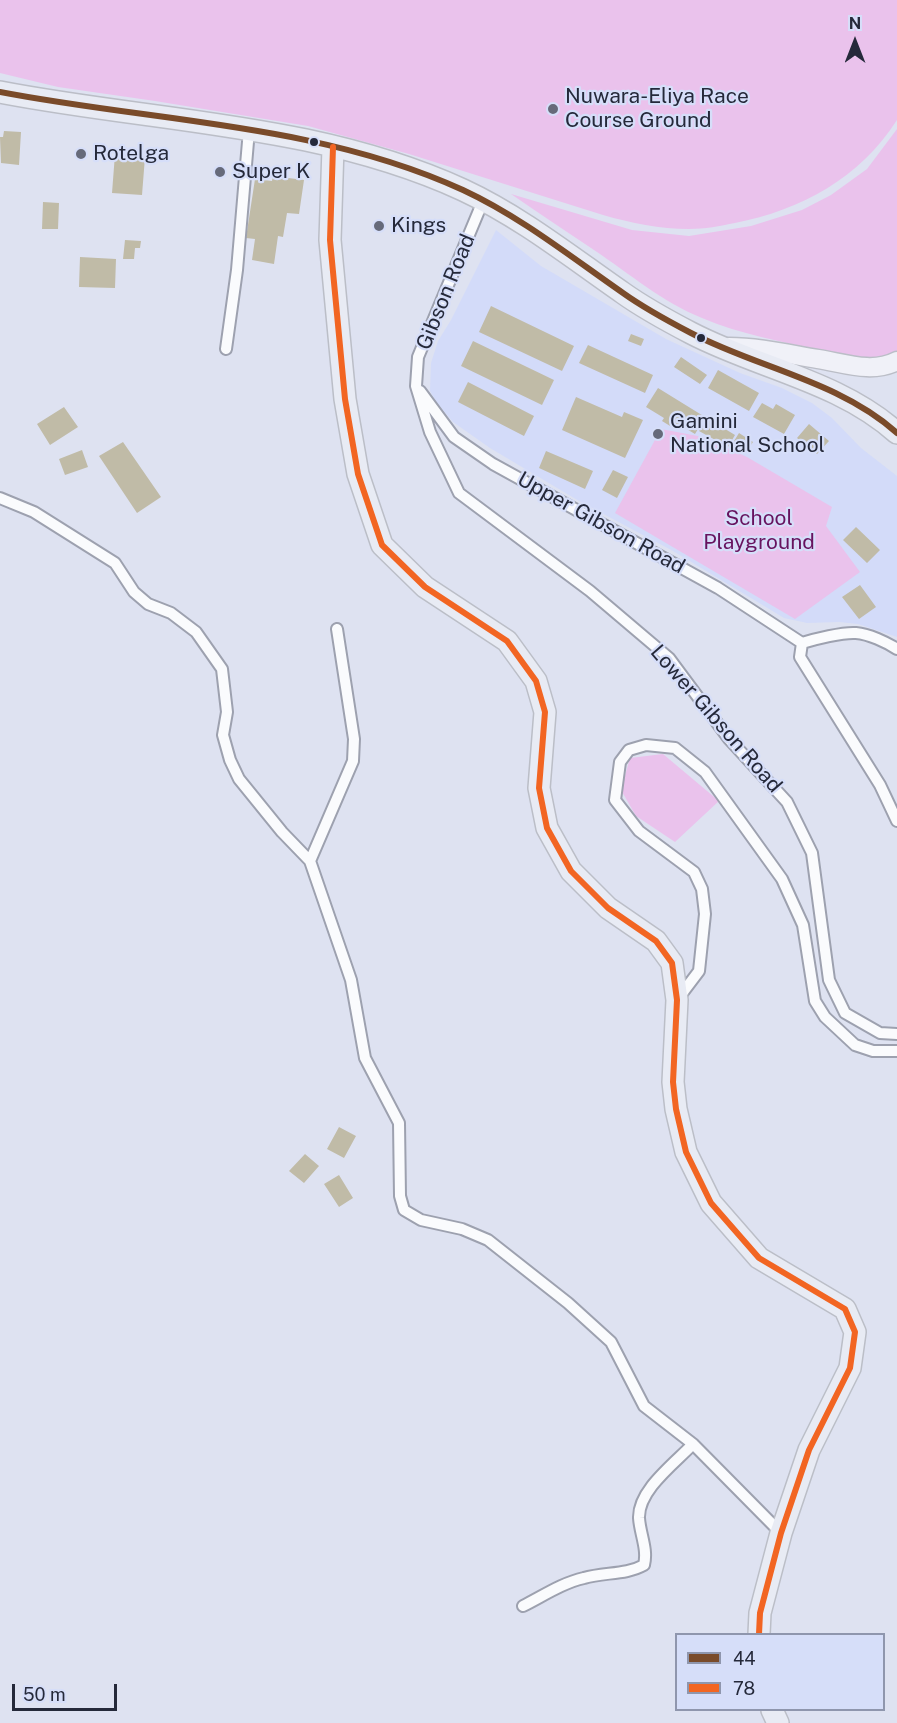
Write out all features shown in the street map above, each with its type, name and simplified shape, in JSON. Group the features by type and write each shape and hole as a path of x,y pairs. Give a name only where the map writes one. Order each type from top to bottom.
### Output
{"highway":[{"path":"0,92 249,130 360,153 411,169 454,186 528,226 625,295 693,334 815,384 854,403 897,433"},
{"path":"333,147 330,240 345,399 358,474 382,545 424,587 507,641 536,681 545,712 539,788 547,828 571,871 608,908 656,941 672,963 677,1000 674,1082 676,1109 687,1152 711,1203 759,1258 845,1310 855,1332 850,1368 809,1450 781,1533 760,1613 759,1633"}],"main road":[{"path":"724,347 765,350 862,367 883,367 897,361"}],"street":[{"path":"226,349 237,270 249,130"},
{"name":"Gibson Road","path":"416,386 418,357 483,201"},
{"name":"Upper Gibson Road","path":"416,386 454,436 493,464 718,588 802,643"},
{"name":"Lower Gibson Road","path":"416,386 430,432 459,493 590,591 669,658 729,739 787,802 812,853 829,980 845,1013 880,1033 897,1034"},
{"path":"0,498 34,512 115,563 134,592 148,604 171,613 196,632 222,669 227,712 224,735 230,760 239,779 282,832 310,861 351,980 365,1058 399,1123 400,1197 404,1209 421,1220 462,1229 488,1240 568,1303 610,1342 644,1406 693,1444 781,1533"},
{"path":"310,861 353,761 354,739 337,629"},
{"path":"897,649 856,633 802,643 801,657 880,785 897,821"},
{"path":"677,1000 699,971 705,914 702,890 694,872 639,831 615,800 620,762 629,750 646,745 675,748 705,772 782,879 803,925 815,1001 825,1017 855,1044 873,1051 897,1051"},
{"path":"523,1605 572,1581 634,1570 644,1565 646,1557 639,1517 642,1499 693,1444"}],"shaded area":[{"name":"Gamini National School","path":"496,230 541,266 666,339 812,403 832,418 861,448 897,476 897,637 858,624 807,623 784,618 673,551 579,501 490,448 453,422 430,391 431,363 438,341"}],"green space":[{"name":"Nuwara-Eliya Race Course Ground","path":"0,0 897,0 897,120 882,141 847,175 806,200 783,210 724,225 689,229 656,227 603,215 409,154 308,126 58,87 0,73"},
{"path":"897,129 897,352 888,356 869,358 850,356 776,341 731,329 702,318 660,296 511,194 632,230 689,236 751,226 802,210 831,195 867,169"},
{"name":"School Playground","path":"661,429 703,437 747,457 832,507 826,526 860,572 795,619 615,513"},
{"path":"663,754 719,801 675,842 636,816 621,790 630,758"}],"building":[{"path":"4,131 21,132 19,165 1,163 0,137 3,137"},
{"path":"115,154 145,157 142,195 112,193"},
{"path":"273,176 304,180 299,214 287,213 283,237 278,236 274,264 252,260 255,239 246,238 255,179 272,181"},
{"path":"43,202 59,203 58,229 42,229"},
{"path":"125,240 141,241 140,248 135,248 134,259 123,259"},
{"path":"80,257 116,259 115,288 79,287"},
{"path":"491,306 574,346 562,371 479,332"},
{"path":"631,334 644,339 641,346 628,341"},
{"path":"473,341 554,380 542,405 461,366"},
{"path":"588,345 653,375 645,393 579,363"},
{"path":"681,357 707,375 700,384 674,367"},
{"path":"718,370 759,393 749,411 708,388"},
{"path":"468,382 534,416 524,436 458,402"},
{"path":"658,388 705,417 695,434 678,424 675,429 662,421 664,418 646,407"},
{"path":"576,397 622,417 624,412 643,420 625,458 562,430"},
{"path":"762,403 773,409 776,404 795,415 784,434 753,417"},
{"path":"64,407 78,427 50,445 37,424"},
{"path":"707,418 735,435 728,447 699,431"},
{"path":"809,424 829,441 817,454 797,438"},
{"path":"739,433 753,442 745,454 731,446"},
{"path":"123,442 161,497 137,513 99,456"},
{"path":"82,450 88,467 65,475 59,459"},
{"path":"546,451 593,471 585,489 539,468"},
{"path":"613,470 628,477 617,498 602,490"},
{"path":"856,527 880,550 867,563 843,540"},
{"path":"860,585 876,607 859,619 842,597"},
{"path":"339,1127 356,1136 344,1158 327,1149"},
{"path":"305,1154 319,1166 304,1183 289,1171"},
{"path":"339,1175 353,1198 339,1207 324,1184"}],"transit line":[{"name":"44","path":"0,92 293,137 408,168 463,190 505,212 631,299 674,324 717,345 850,400 897,433"},
{"name":"78","path":"333,147 330,240 345,399 358,474 382,545 425,587 507,641 536,681 545,712 539,788 547,828 571,871 608,908 656,941 672,963 677,1000 673,1082 676,1109 686,1152 711,1203 759,1258 845,1309 855,1332 850,1368 809,1450 781,1533 760,1613 759,1633"}],"place":[{"name":"Nuwara-Eliya Race Course Ground","path":"553,109"},
{"name":"Rotelga","path":"81,154"},
{"name":"Super K","path":"220,172"},
{"name":"Kings","path":"379,226"},
{"name":"Gamini National School","path":"658,434"}]}
